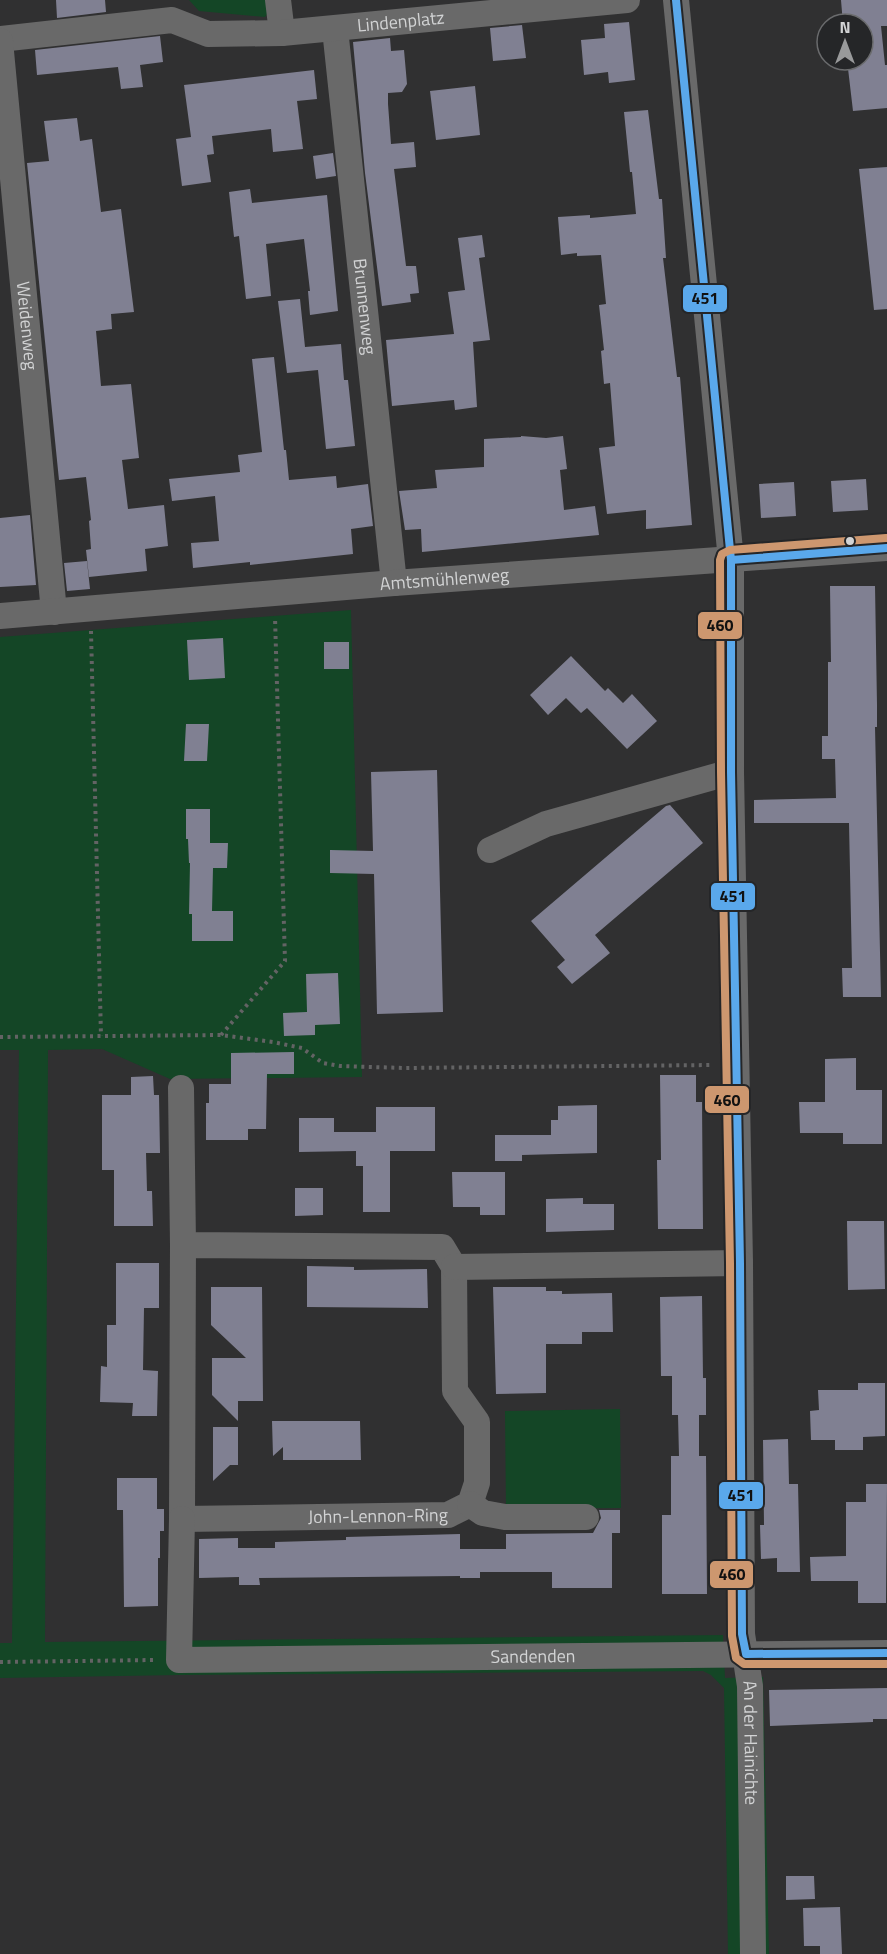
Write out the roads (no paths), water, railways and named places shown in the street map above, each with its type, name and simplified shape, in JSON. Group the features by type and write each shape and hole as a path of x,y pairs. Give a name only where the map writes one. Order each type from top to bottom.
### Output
{"street":[{"path":"278,0 282,33"},
{"name":"Lindenplatz","path":"171,10 208,34 282,33 627,0"},
{"name":"An der Hainichte","path":"676,0 731,560 731,772 740,1263 742,1634 750,1686 753,1954"},
{"name":"Weidenweg","path":"54,612 0,40 171,10"},
{"name":"Brunnenweg","path":"335,29 394,583"},
{"name":"Amtsmühlenweg","path":"0,616 275,592 887,548"},
{"path":"490,849 546,824 731,772"},
{"path":"181,1088 182,1519"},
{"path":"183,1245 442,1247 454,1267 740,1263"},
{"name":"John-Lennon-Ring","path":"182,1519 448,1515 470,1504 477,1483 477,1422 455,1391 454,1267"},
{"path":"470,1504 483,1513 505,1517 586,1517"},
{"name":"Sandenden","path":"182,1519 179,1660 887,1653"}]}
